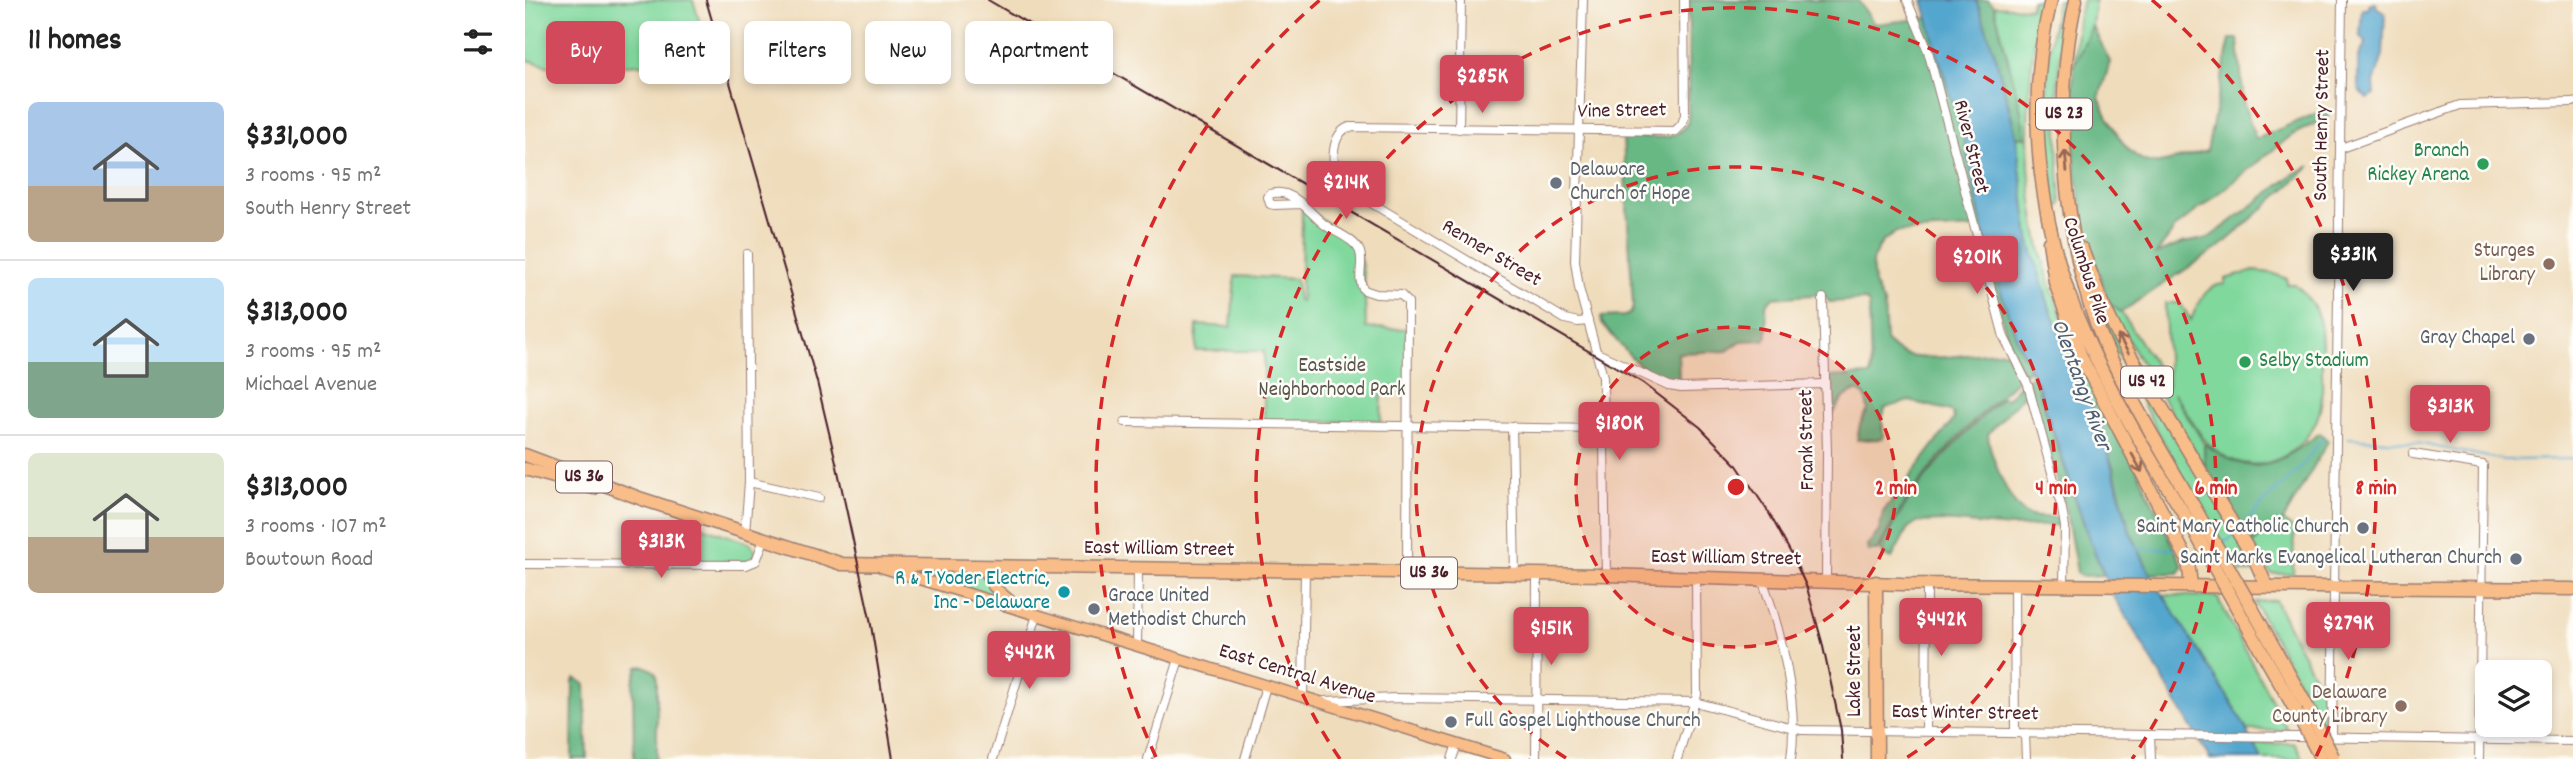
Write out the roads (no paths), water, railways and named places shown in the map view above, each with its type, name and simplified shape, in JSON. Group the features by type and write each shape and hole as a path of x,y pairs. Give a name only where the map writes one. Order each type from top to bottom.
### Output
{"highway":[{"name":"Columbus Pike","path":"2051,0 2043,46 2038,113 2046,218 2075,310 2095,357 2123,413 2198,527"},
{"name":"Columbus Pike","path":"2076,0 2067,50 2064,107 2066,171 2080,271 2109,354 2198,527"},
{"name":"US 42","path":"2046,218 2053,273 2077,347 2106,408 2182,548 2190,565 2192,585"},
{"name":"US 42","path":"2074,229 2111,322 2238,531 2266,585"},
{"name":"US 36","path":"525,455 642,499 830,562 879,566"},
{"name":"US 36","path":"525,469 642,499"},
{"name":"US 23","path":"2198,527 2327,758"},
{"name":"East William Street","path":"879,566 1606,575 1927,584 2573,589"},
{"name":"Lake Street","path":"1876,582 1877,759"}],"main road":[{"name":"East Central Avenue","path":"879,566 1505,759"},
{"path":"983,566 987,578 1000,594 1037,615"}],"street":[{"path":"1459,129 1461,0"},
{"path":"1583,0 1575,261 1579,288 1603,377 1606,575"},
{"name":"Vine Street","path":"1334,155 1336,140 1345,128 1666,132 1679,128 1685,115 1684,0"},
{"name":"River Street","path":"1907,0 1928,51 2004,337 2028,385 2062,509 2065,527 2064,585"},
{"name":"South Henry Street","path":"2332,737 2342,0"},
{"path":"2341,148 2460,105 2573,103"},
{"name":"Renner Street","path":"1334,155 1337,179 1343,187 1565,319 1588,321"},
{"path":"1302,204 1359,250 1361,285 1369,293 1401,295 1406,298 1409,309 1407,573"},
{"path":"745,534 749,482 747,254"},
{"name":"Frank Street","path":"1823,298 1827,452 1826,581"},
{"path":"1597,353 1669,386 1681,388 1824,384"},
{"path":"1125,422 1603,429"},
{"path":"1512,426 1515,574"},
{"path":"2413,454 2483,465 2479,759"},
{"path":"749,482 819,498"},
{"path":"525,564 746,565 757,558 764,540"},
{"path":"1137,646 1138,568"},
{"path":"1303,697 1305,571"},
{"path":"1536,759 1537,575"},
{"path":"1677,759 1697,695 1696,577"},
{"path":"1762,579 1783,645 1792,729 1791,759"},
{"path":"1927,584 1927,731"},
{"path":"2014,585 2015,733"},
{"path":"993,759 1037,615"},
{"path":"1148,759 1179,659"},
{"path":"1245,759 1266,686"},
{"name":"East Winter Street","path":"1318,702 1396,698 1695,702 1792,729 2573,741"},
{"path":"2025,734 2026,759"},
{"path":"2150,735 2151,759"},
{"path":"1452,759 1457,744"}],"water":[{"name":"Olentangy River","path":"1923,0 1976,0 1995,54 2016,136 2029,239 2051,312 2102,431 2130,532 2150,574 2236,710 2262,759 2210,759 2112,593 2089,539 2039,388 2019,345 1988,255 1965,142"},
{"path":"2376,3 2377,8 2385,12 2383,55 2374,83 2375,95 2367,99 2358,89 2358,58 2366,42 2360,35 2362,9 2368,9 2370,4"}],"waterway":[{"path":"2242,528 2263,503 2300,468 2323,438"},
{"path":"2348,438 2417,443 2503,460 2573,459"},
{"path":"2219,542 2229,540 2233,536"},
{"path":"2139,549 2175,549"}],"railway":[{"path":"706,0 817,382 870,619 893,759"},
{"path":"988,0 1643,383 1700,427 1736,464 1769,513 1807,588 1841,730 1843,759"}],"place":[{"name":"Branch Rickey Arena","path":"2483,164"},
{"name":"Delaware Church of Hope","path":"1556,183"},
{"name":"Sturges Library","path":"2549,264"},
{"name":"Gray Chapel","path":"2529,339"},
{"name":"Selby Stadium","path":"2245,362"},
{"name":"Saint Mary Catholic Church","path":"2363,528"},
{"name":"Saint Marks Evangelical Lutheran Church","path":"2516,559"},
{"name":"R & T Yoder Electric, Inc - Delaware","path":"1064,592"},
{"name":"Grace United Methodist Church","path":"1094,609"},
{"name":"Delaware County Library","path":"2401,706"},
{"name":"Full Gospel Lighthouse Church","path":"1451,722"}],"park label":[{"name":"Eastside Neighborhood Park","path":"1332,379"}]}
